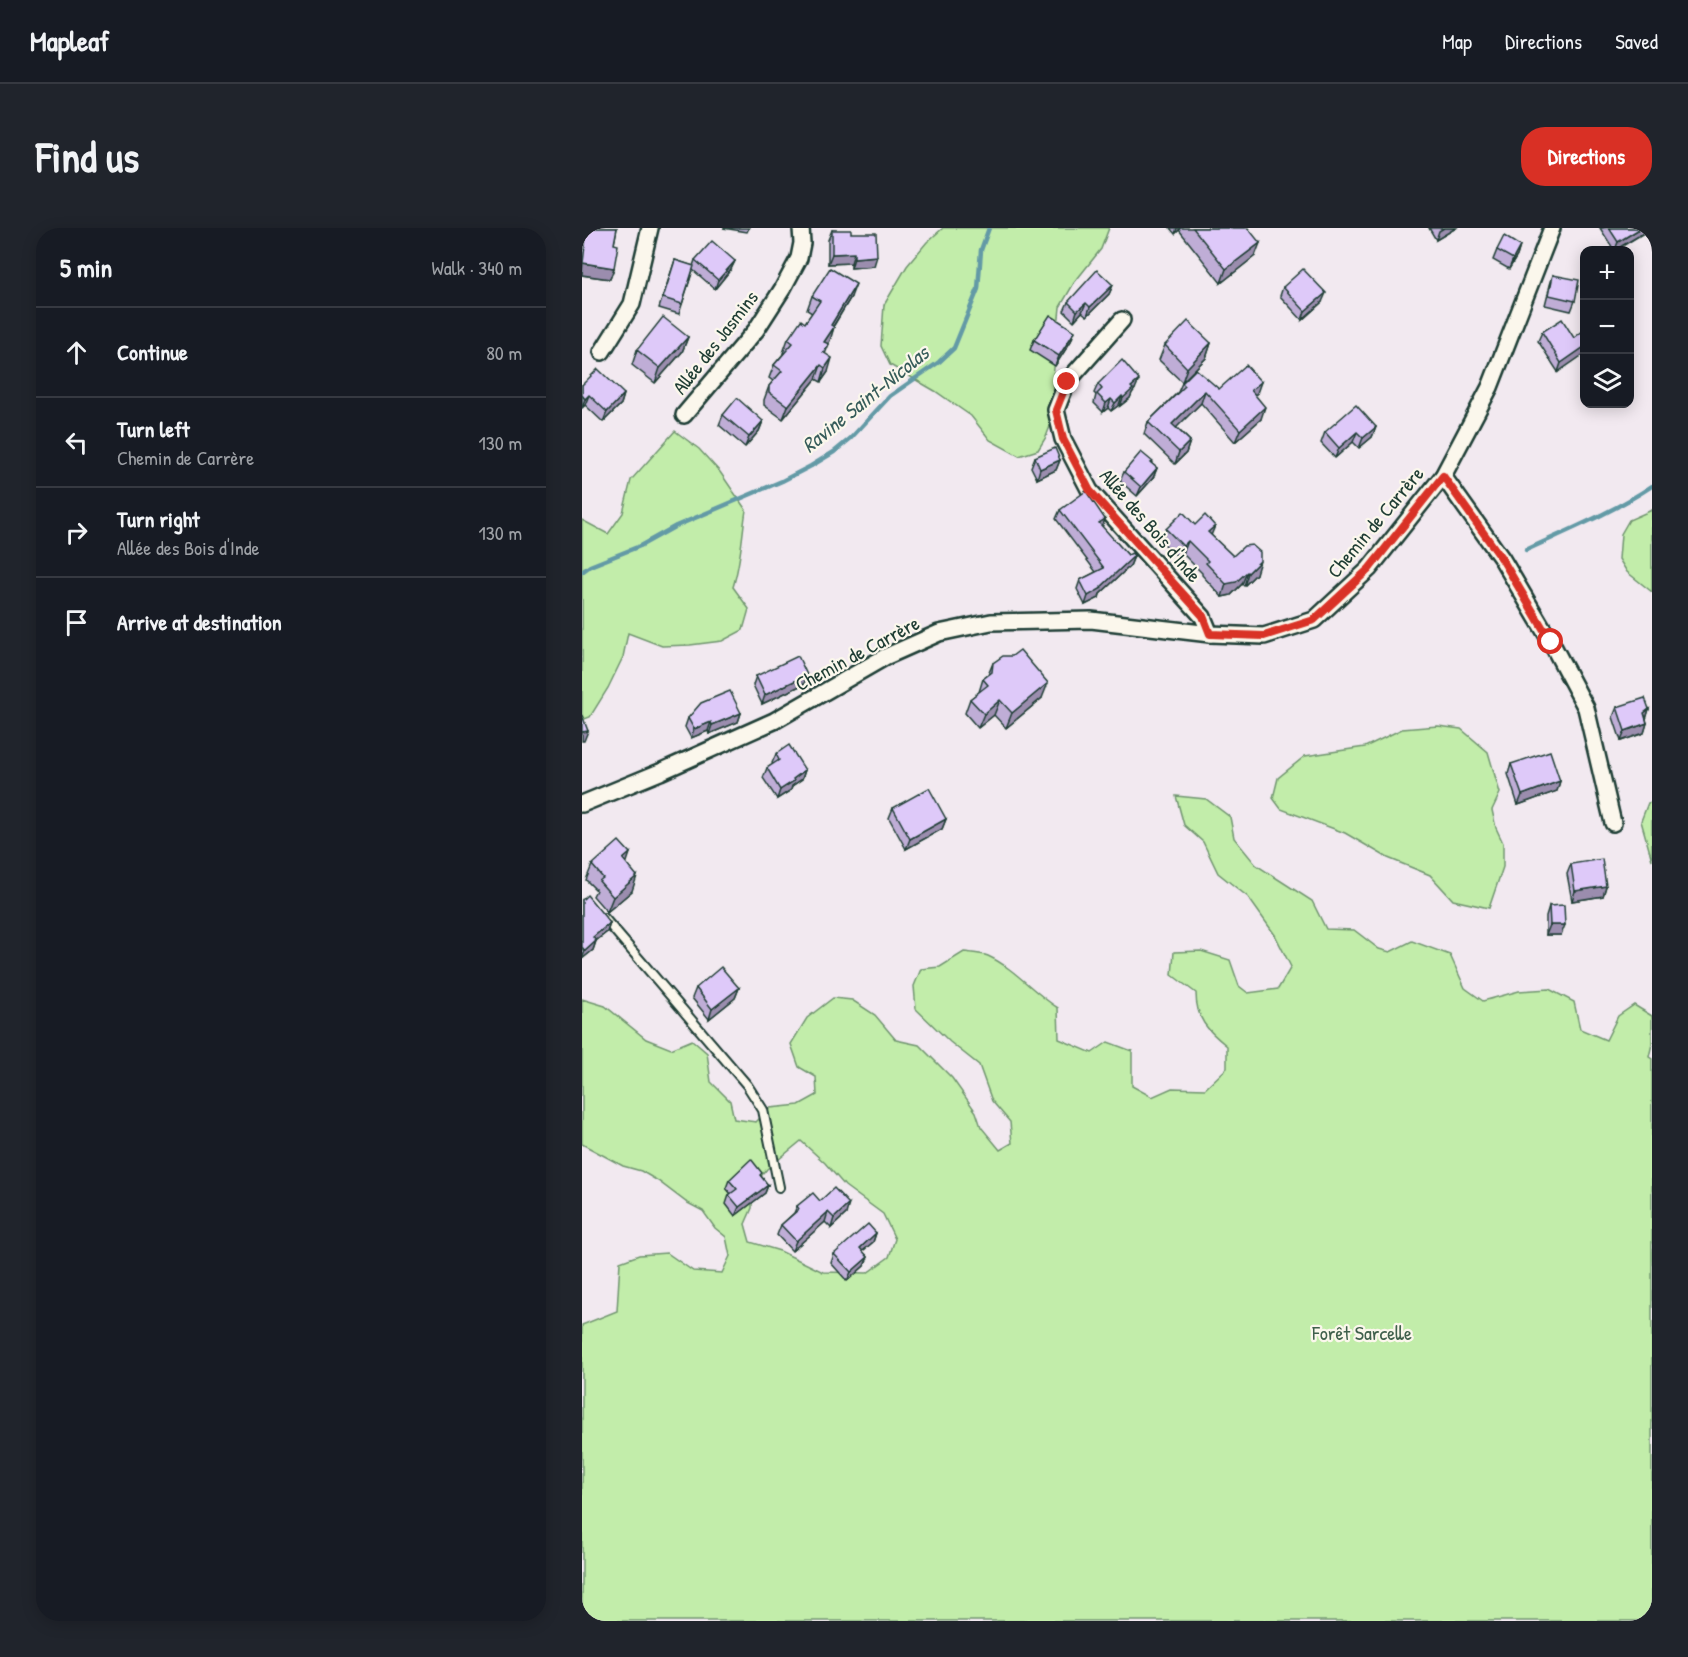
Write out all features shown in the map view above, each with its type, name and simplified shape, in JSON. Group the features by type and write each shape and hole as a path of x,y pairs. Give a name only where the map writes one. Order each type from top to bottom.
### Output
{"street":[{"path":"602,352 632,304 650,228"},
{"name":"Allée des Jasmins","path":"684,415 756,330 783,288 798,258 801,228"},
{"name":"Chemin de Carrère","path":"582,804 774,721 885,657 939,633 991,622 1091,620 1210,634 1264,636 1314,620 1369,569 1443,476 1490,387 1552,228"},
{"name":"Allée des Bois d'Inde","path":"1122,320 1067,382 1056,410 1063,439 1090,491 1203,616 1210,634"},
{"path":"1443,476 1502,559 1551,642 1586,708 1613,823"}],"lane":[{"path":"597,910 747,1085 763,1110 779,1187"}],"green space":[{"path":"943,228 1109,228 1101,249 1074,283 1060,307 1053,378 1056,410 1046,437 1038,450 1019,456 990,440 971,416 935,391 890,365 881,346 884,305 907,266 927,242"},
{"path":"675,431 699,449 720,472 746,510 740,558 733,587 749,609 743,630 722,641 662,646 628,633 623,657 608,688 590,717 582,720 582,520 608,534 623,513 631,480"},
{"path":"1652,510 1652,592 1627,572 1619,559 1621,534 1629,520"},
{"path":"1438,726 1461,729 1488,752 1500,793 1492,810 1496,828 1503,843 1503,867 1489,908 1453,900 1430,875 1388,858 1345,833 1281,809 1273,798 1278,778 1305,756 1365,747 1402,729"},
{"name":"Forêt Sarcelle","path":"1176,796 1206,799 1230,817 1234,838 1256,865 1312,901 1326,929 1354,930 1379,949 1390,952 1412,941 1450,955 1465,988 1483,1001 1519,991 1549,989 1574,1002 1580,1029 1606,1040 1618,1016 1634,1005 1652,1016 1652,1044 1649,1057 1652,1059 1652,1621 582,1621 582,1325 617,1311 620,1262 639,1255 667,1253 693,1271 722,1273 730,1256 726,1237 715,1228 703,1211 641,1171 623,1166 582,1144 582,999 605,1006 646,1039 671,1049 692,1040 707,1053 711,1082 730,1101 734,1119 756,1122 770,1108 799,1105 817,1095 816,1077 799,1067 791,1044 807,1018 833,998 852,1000 875,1015 896,1040 919,1045 952,1078 976,1112 981,1127 1000,1150 1012,1143 1010,1122 992,1101 979,1065 950,1042 916,1009 914,986 921,969 940,967 964,952 985,955 997,961 1058,1008 1059,1039 1092,1053 1108,1042 1132,1051 1132,1086 1152,1097 1172,1088 1205,1089 1227,1068 1227,1046 1204,1023 1198,1010 1196,993 1172,975 1174,952 1201,951 1230,960 1239,986 1248,993 1278,989 1291,967 1275,935 1248,897 1218,873 1203,842 1184,825","holes":["801,1141 845,1186 883,1214 895,1239 889,1257 867,1273 823,1272 780,1251 750,1242 745,1224 752,1208 752,1187 767,1169"]},
{"path":"1652,802 1652,860 1641,821 1648,803"}],"building":[{"path":"587,228 617,228 614,244 618,245 614,268 583,263"},
{"path":"1193,228 1248,228 1260,243 1226,269"},
{"path":"1609,228 1641,228 1618,242"},
{"path":"832,230 876,233 877,256 854,258 854,253 832,254"},
{"path":"1504,236 1520,246 1513,259 1497,250"},
{"path":"712,241 735,261 718,280 695,260"},
{"path":"675,260 694,266 682,304 663,298"},
{"path":"830,268 856,284 831,325 834,327 824,342 829,344 823,352 832,358 825,368 821,365 788,406 769,392 769,386 782,371 774,365 793,343 788,339 801,320 805,323 820,301 812,296"},
{"path":"1303,269 1326,293 1305,311 1283,287"},
{"path":"1097,270 1113,285 1090,307 1086,303 1077,311 1068,302"},
{"path":"1553,275 1579,280 1575,301 1549,295"},
{"path":"1050,315 1075,331 1059,356 1034,340"},
{"path":"663,317 688,337 660,368 637,350"},
{"path":"1562,319 1574,338 1580,333 1580,350 1561,363 1542,332"},
{"path":"1188,321 1211,343 1187,368 1165,345"},
{"path":"1122,360 1139,380 1123,398 1122,396 1115,403 1111,399 1106,403 1097,394 1102,389 1098,384"},
{"path":"1246,365 1261,382 1251,390 1265,407 1240,430 1205,391 1172,424 1190,441 1179,452 1148,422 1185,386 1182,383 1196,369 1219,389"},
{"path":"598,369 624,394 607,412 589,395 585,399 582,395 582,385"},
{"path":"737,398 763,421 749,437 723,415"},
{"path":"1356,405 1376,427 1363,438 1357,432 1339,448 1325,432"},
{"path":"1055,448 1060,460 1040,469 1035,457"},
{"path":"1141,452 1157,468 1141,487 1124,472"},
{"path":"1086,491 1105,519 1099,523 1128,555 1132,553 1134,556 1102,588 1088,596 1080,580 1104,568 1060,510"},
{"path":"1183,512 1195,525 1205,515 1215,526 1208,532 1233,556 1244,546 1252,545 1260,552 1260,561 1236,582 1226,584 1188,541 1183,546 1166,529"},
{"path":"1020,650 1048,683 1012,713 1000,700 984,714 970,699 988,685 983,679 992,672 993,663 1003,656 1012,656"},
{"path":"798,656 807,675 765,695 756,676"},
{"path":"730,691 741,713 712,725 711,722 694,729 688,718 701,703"},
{"path":"1645,698 1649,709 1644,713 1647,723 1625,731 1617,707"},
{"path":"582,715 588,731 582,732"},
{"path":"789,745 805,770 780,790 767,768 779,760 776,754"},
{"path":"1550,751 1560,781 1522,795 1511,764"},
{"path":"929,788 946,819 910,839 893,808"},
{"path":"619,841 630,853 623,859 637,876 613,897 599,881 603,878 592,865"},
{"path":"1602,859 1606,886 1575,891 1571,864"},
{"path":"587,895 610,923 593,937 596,941 585,951 582,947 582,900"},
{"path":"1564,905 1565,925 1550,925 1549,906"},
{"path":"721,967 739,988 712,1009 696,988"},
{"path":"751,1159 768,1185 739,1207 729,1195 737,1189 729,1180"},
{"path":"834,1188 849,1204 834,1218 828,1212 796,1241 781,1225 799,1209 797,1206 813,1193 820,1201"},
{"path":"868,1224 876,1233 860,1248 868,1257 851,1272 834,1254"}],"waterway":[{"name":"Ravine Saint-Nicolas","path":"582,572 590,566 640,546 676,526 782,481 834,452 851,438 890,396 939,362 954,348 978,289 981,250 989,228"},
{"path":"1526,550 1606,512 1652,486"}],"route":[{"path":"1067,382 1056,410 1063,439 1090,491 1203,616 1210,634 1264,636 1314,620 1369,569 1443,476 1502,559 1551,642"}]}
